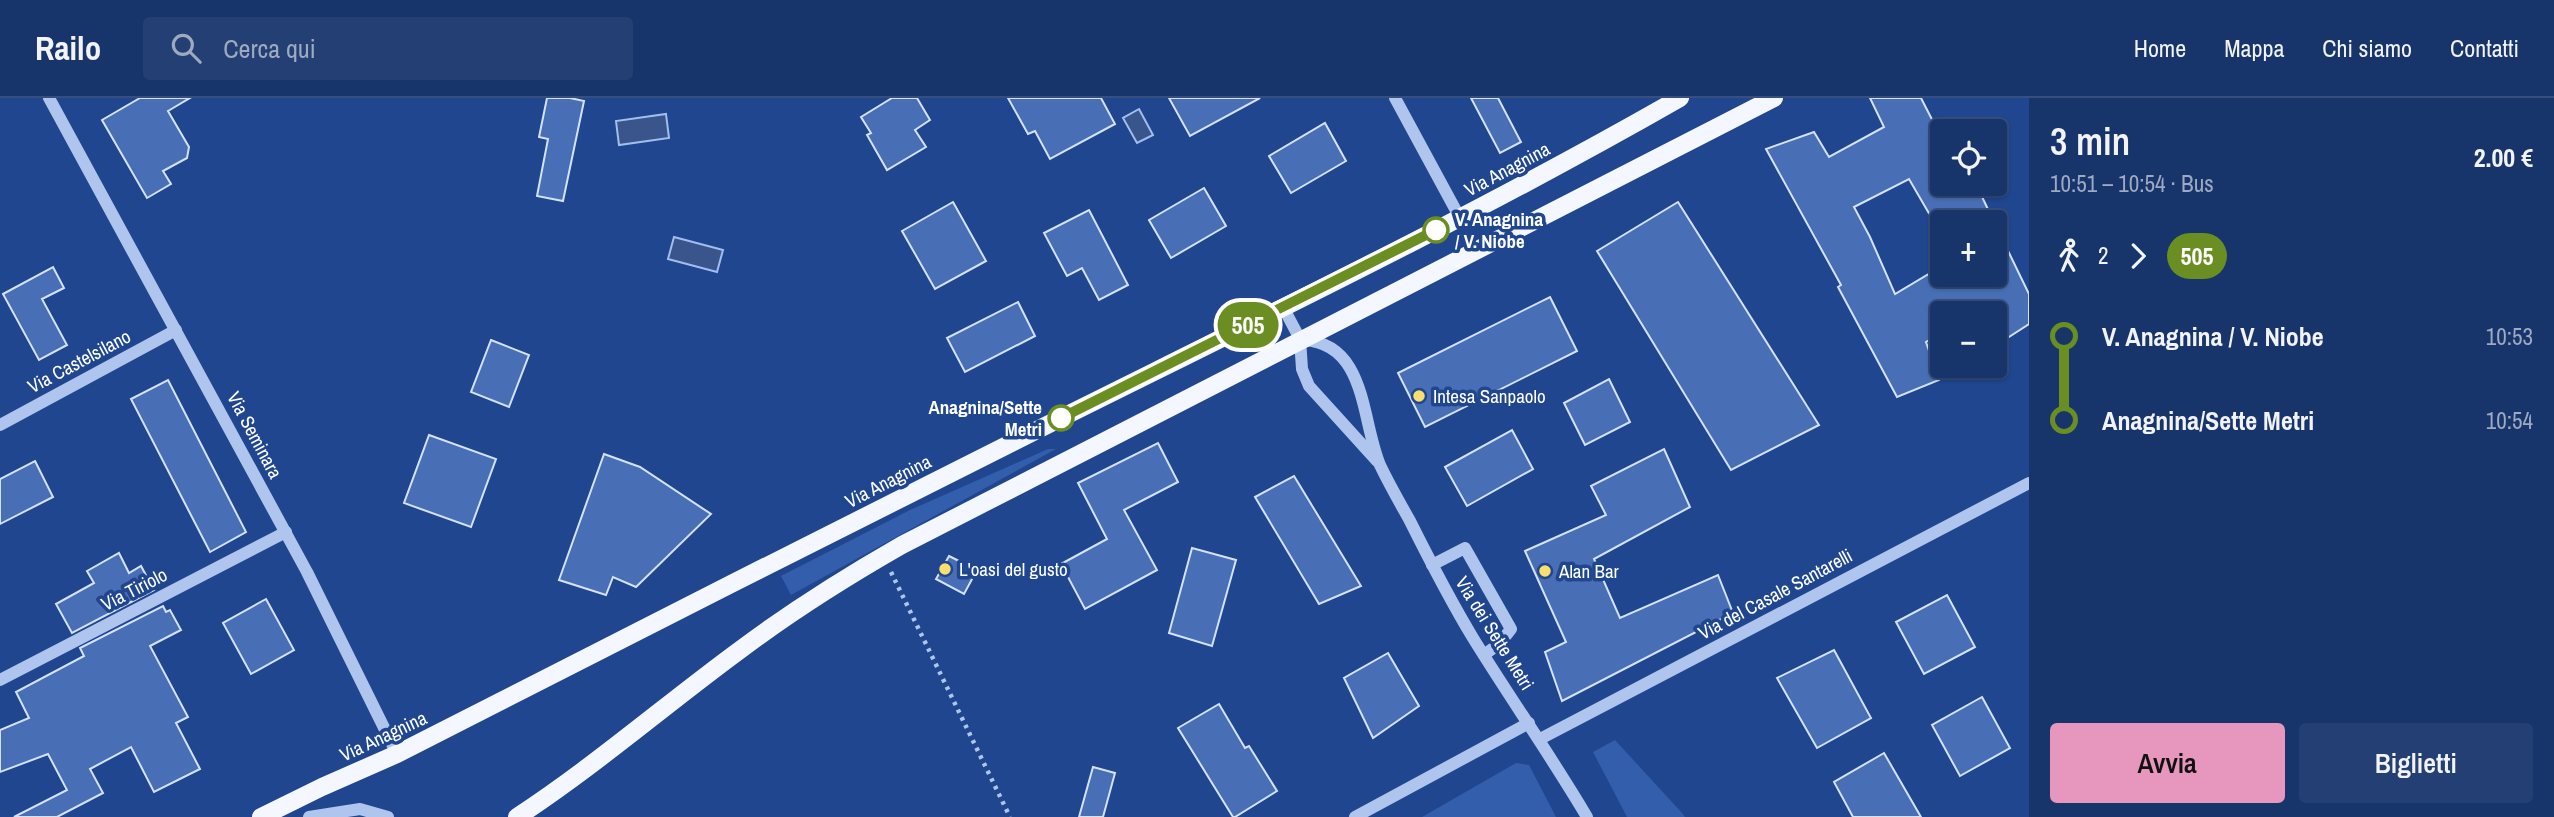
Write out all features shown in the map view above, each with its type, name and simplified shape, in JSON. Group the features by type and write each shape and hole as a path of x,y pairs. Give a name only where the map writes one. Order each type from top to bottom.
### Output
{"main road":[{"path":"517,817 579,774 767,630 813,598 883,556 1300,339 1774,98"},
{"name":"Via Anagnina","path":"261,817 397,754 1460,218 1674,99"}],"street":[{"name":"Via Seminara","path":"49,98 286,532 397,754"},
{"path":"1395,98 1460,218"},
{"path":"1283,307 1300,339"},
{"name":"Via Castelsilano","path":"0,425 176,330"},
{"name":"Via dei Sette Metri","path":"1380,463 1309,386 1302,369 1300,339 1323,342 1331,346 1350,365 1380,463 1432,565 1484,655 1540,739 1587,817"},
{"name":"Via del Casale Santarelli","path":"1540,739 2029,483"},
{"name":"Via Tiriolo","path":"0,680 286,532"},
{"path":"1432,565 1465,548 1475,562 1511,629 1500,643 1484,655"},
{"path":"1355,817 1529,723"},
{"path":"309,817 359,809 388,817"}],"path":[{"path":"883,556 1010,817"}],"shaded area":[{"path":"1139,109 1153,135 1137,143 1123,118"},
{"path":"666,114 669,138 619,145 616,121"},
{"path":"674,237 723,250 717,272 668,259"},
{"path":"1048,449 1056,449 791,595 781,576 910,510"},
{"path":"1615,740 1685,817 1627,817 1593,752"},
{"path":"1516,763 1529,765 1556,817 1422,817"}],"building":[{"path":"140,98 190,98 168,111 189,147 187,158 163,171 171,184 147,198 102,120"},
{"path":"547,98 584,101 563,201 537,196 548,139 539,137"},
{"path":"892,98 917,98 930,120 915,130 926,147 887,170 867,135 871,133 861,117"},
{"path":"1008,98 1101,98 1115,124 1050,159 1035,131 1028,134"},
{"path":"1169,98 1260,98 1190,136"},
{"path":"1471,98 1498,98 1521,142 1500,153"},
{"path":"1870,98 1921,98 1932,119 1930,196 1982,196 1988,210 1930,210 1930,215 1909,179 1854,207 1895,294 1930,273 1930,287 2007,287 2007,249 2029,294 2029,324 2007,338 2007,301 1930,301 1930,340 1926,342 1930,354 1930,378 1939,380 1897,397 1838,287 1841,285 1766,149 1814,132 1829,157 1884,127"},
{"path":"1325,123 1346,161 1291,193 1269,156"},
{"path":"1204,188 1226,226 1171,258 1149,220"},
{"path":"953,202 986,261 935,289 902,231"},
{"path":"1678,202 1819,425 1731,470 1597,251"},
{"path":"1089,210 1128,285 1099,300 1082,268 1067,276 1044,233"},
{"path":"53,267 64,288 42,299 67,345 39,360 3,294"},
{"path":"1550,297 1577,351 1425,427 1398,373"},
{"path":"1018,302 1035,336 965,372 947,338"},
{"path":"491,340 529,355 509,407 471,392"},
{"path":"1609,379 1630,422 1585,445 1564,403"},
{"path":"168,380 246,532 210,552 131,399"},
{"path":"1512,430 1533,469 1467,506 1445,467"},
{"path":"429,435 496,459 471,527 404,503"},
{"path":"1158,443 1178,482 1124,510 1157,570 1085,609 1061,564 1107,539 1078,483"},
{"path":"1664,449 1690,507 1594,559 1620,618 1718,575 1733,613 1562,701 1545,652 1566,642 1525,551 1606,515 1591,486"},
{"path":"604,454 640,467 711,514 636,587 613,577 606,595 559,580"},
{"path":"35,461 53,497 0,524 0,479"},
{"path":"1294,476 1361,586 1319,604 1255,497"},
{"path":"1192,548 1236,560 1212,646 1169,633"},
{"path":"119,553 129,573 141,566 154,590 72,633 56,604 94,583 87,571"},
{"path":"949,556 977,570 964,594 936,579"},
{"path":"1947,595 1975,647 1924,674 1896,622"},
{"path":"266,599 294,650 251,674 223,623"},
{"path":"163,606 166,612 170,610 181,630 150,646 188,717 176,723 200,769 154,792 131,747 90,769 103,793 57,817 14,817 67,790 48,754 0,772 0,730 29,718 16,692 84,656 80,648"},
{"path":"1834,650 1871,718 1817,748 1777,678"},
{"path":"1388,653 1419,706 1373,738 1344,678"},
{"path":"1982,697 2010,748 1960,776 1932,725"},
{"path":"1219,704 1245,748 1249,746 1277,791 1235,817 1178,728"},
{"path":"1884,753 1921,817 1853,817 1834,782"},
{"path":"1093,767 1115,773 1103,817 1079,817"}],"bus line":[{"name":"505","path":"1061,418 1436,230"}],"place":[{"name":"V. Anagnina / V. Niobe","path":"1436,230"},
{"name":"Intesa Sanpaolo","path":"1419,396"},
{"name":"Anagnina/Sette Metri","path":"1061,418"},
{"name":"L'oasi del gusto","path":"945,569"},
{"name":"Alan Bar","path":"1545,571"}]}
